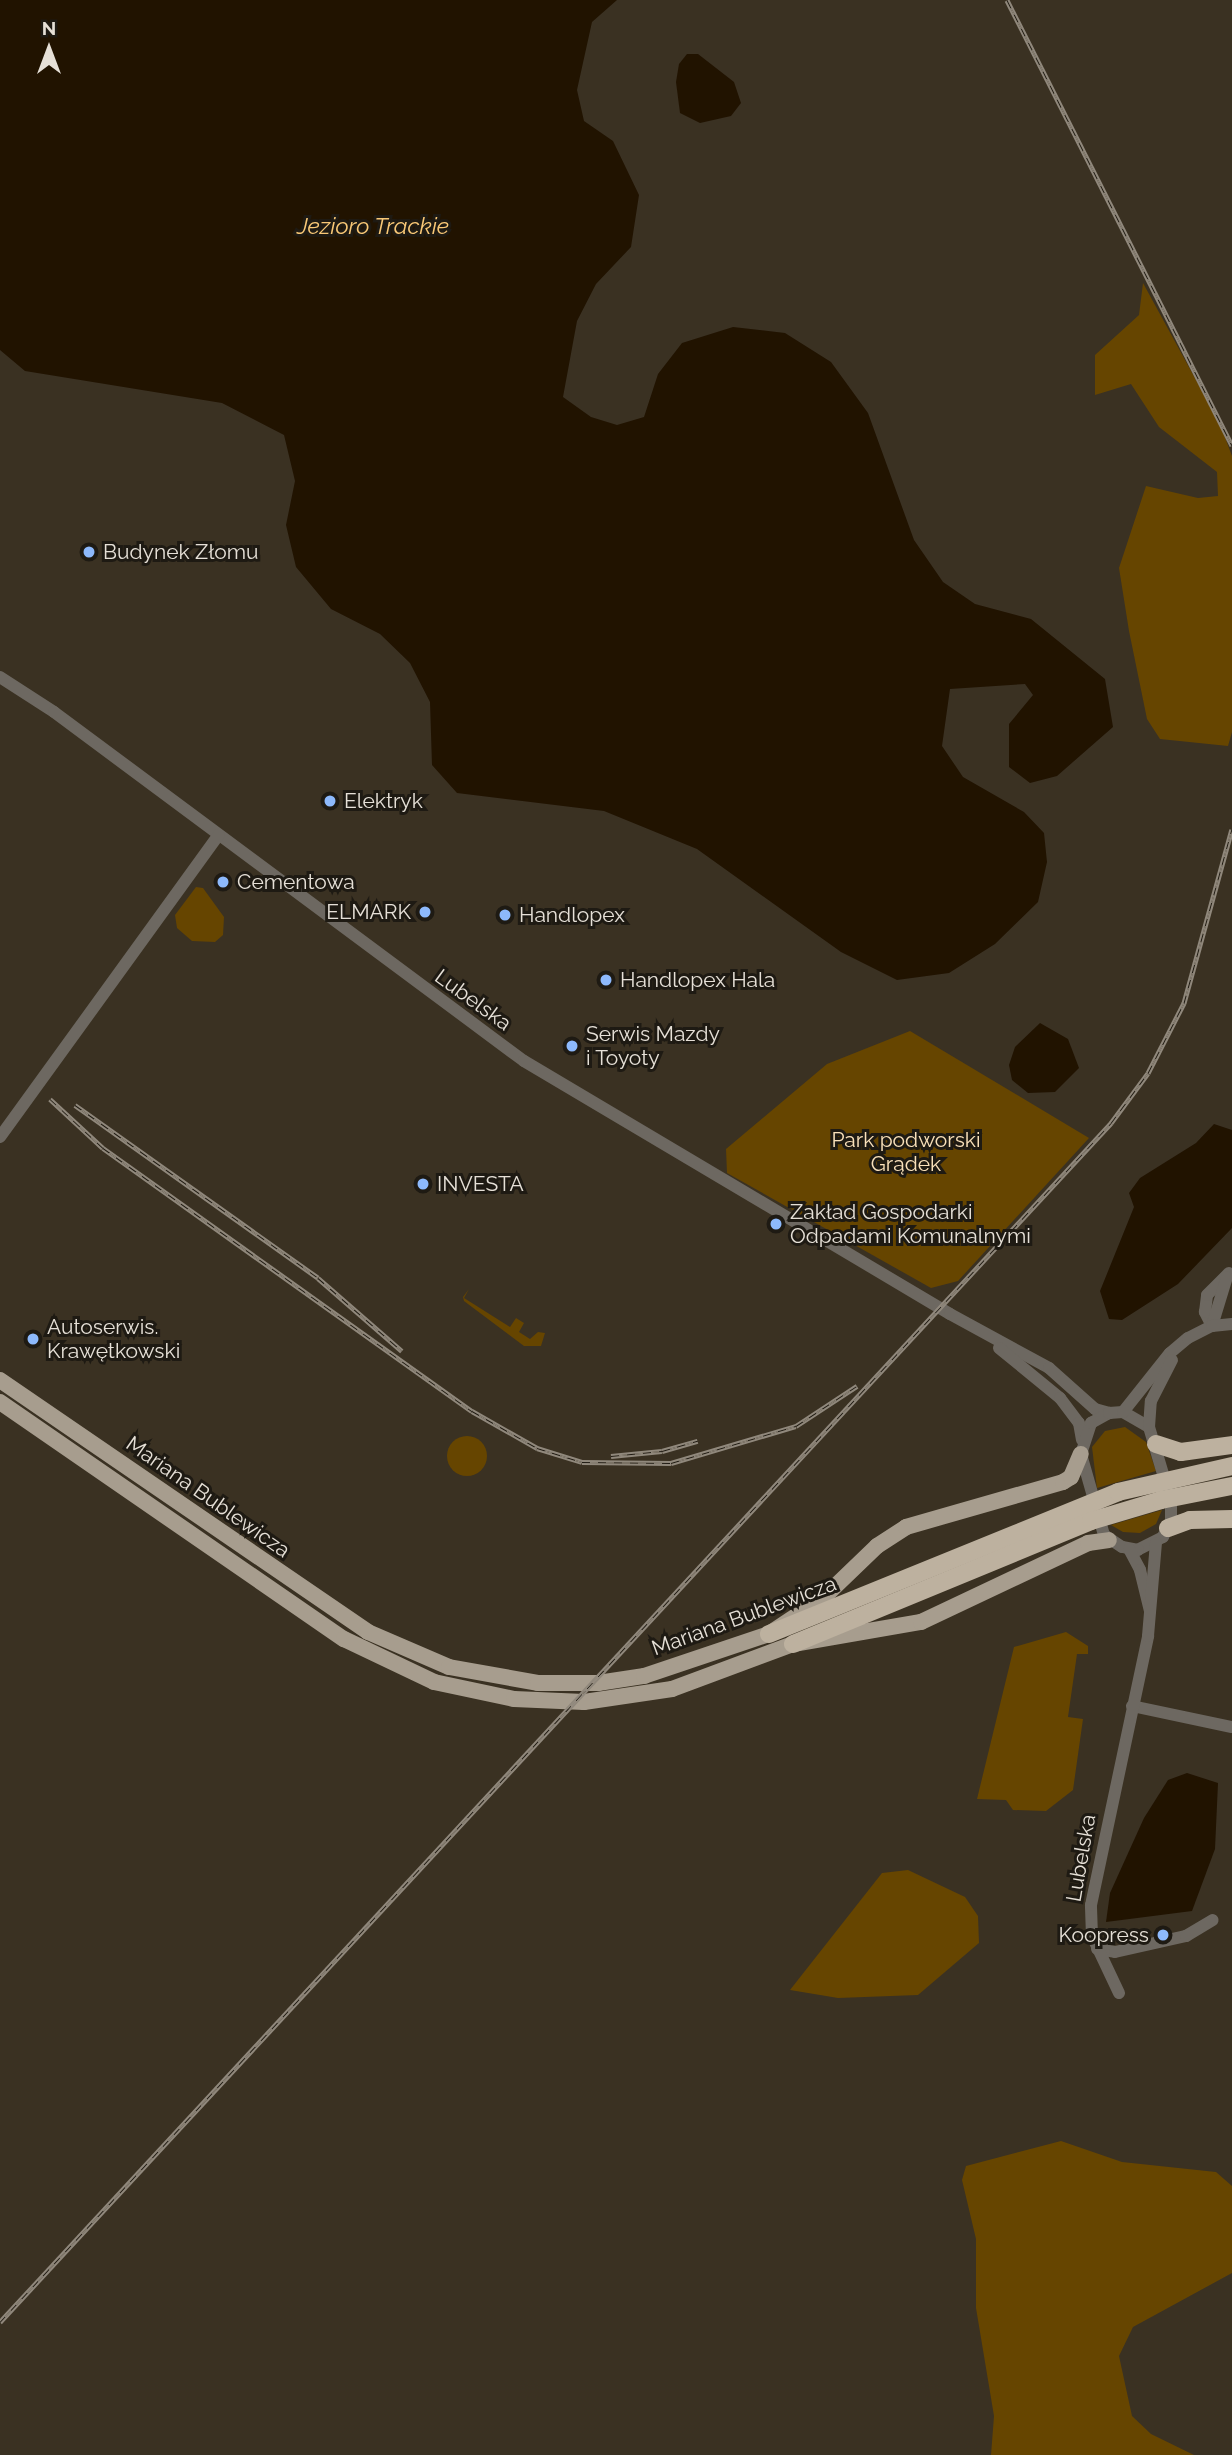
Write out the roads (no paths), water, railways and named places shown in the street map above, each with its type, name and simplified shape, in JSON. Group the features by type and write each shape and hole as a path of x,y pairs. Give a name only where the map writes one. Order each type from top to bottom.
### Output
{"highway":[{"path":"1156,1444 1181,1452 1232,1445"},
{"name":"Mariana Bublewicza","path":"769,1634 1180,1476 1232,1466"},
{"name":"Mariana Bublewicza","path":"793,1644 1078,1516 1232,1486"},
{"path":"1168,1528 1190,1520 1232,1519"}],"main road":[{"name":"Mariana Bublewicza","path":"0,1380 375,1636 469,1672 571,1684 613,1681 691,1664 769,1634"},
{"name":"Mariana Bublewicza","path":"0,1402 312,1619 373,1656 465,1691 554,1702 595,1701 685,1685 793,1644"},
{"path":"769,1634 823,1598 877,1546 900,1531 940,1515 1063,1482 1071,1477 1082,1447"},
{"path":"793,1644 921,1622 1088,1543 1109,1540"}],"street":[{"name":"Lubelska","path":"0,677 44,705 524,1061 950,1314 1049,1368 1096,1409 1109,1413"},
{"path":"0,1138 219,835"},
{"path":"1129,1549 1156,1543 1168,1528 1171,1501 1149,1427 1149,1409 1168,1366 1178,1351 1212,1326 1231,1271"},
{"name":"Lubelska","path":"950,1314 1037,1375 1075,1415 1099,1524 1109,1540"},
{"path":"1123,1412 1170,1353 1212,1326 1232,1324"},
{"path":"1082,1447 1091,1423 1109,1413 1123,1412 1149,1427"},
{"path":"1109,1540 1129,1549 1136,1558 1150,1611"},
{"name":"Lubelska","path":"1119,1993 1097,1948 1091,1905 1150,1611 1156,1543"},
{"path":"1132,1706 1232,1727"},
{"path":"1097,1948 1115,1952 1186,1936 1213,1920"}],"water":[{"name":"Jezioro Trackie","path":"0,0 617,0 592,22 577,90 584,121 613,141 639,195 631,247 596,284 577,321 563,397 591,417 617,425 644,417 658,374 682,343 733,327 785,333 831,362 868,413 914,540 943,582 975,604 1031,619 1105,679 1113,727 1057,776 1030,783 1009,767 1009,724 1033,695 1025,684 950,689 942,746 963,777 1024,812 1044,833 1047,862 1038,902 995,944 949,973 897,980 841,952 697,849 604,811 457,793 432,765 430,702 410,663 380,634 331,609 296,567 286,525 295,481 284,435 222,403 25,371 0,350"},
{"path":"687,54 698,54 734,82 741,103 731,116 700,123 680,113 676,82 679,64"},
{"path":"1040,1023 1068,1039 1079,1068 1055,1092 1028,1093 1012,1080 1009,1065 1015,1047"},
{"path":"1214,1124 1232,1130 1232,1228 1178,1284 1122,1320 1109,1319 1100,1291 1134,1207 1129,1193 1140,1178 1196,1143"},
{"path":"1187,1773 1218,1783 1215,1849 1192,1911 1106,1922 1110,1893 1144,1818 1168,1780"}],"railway":[{"path":"1007,0 1232,445"},
{"path":"0,2322 1111,1123 1148,1073 1184,1003 1232,829"},
{"path":"50,1099 103,1148 472,1411 537,1448 582,1462 671,1463 796,1426 857,1386"},
{"path":"75,1105 318,1278 402,1351"},
{"path":"611,1456 662,1451 698,1441"}],"place":[{"name":"Budynek Złomu","path":"89,552"},
{"name":"Elektryk","path":"330,801"},
{"name":"Cementowa","path":"223,882"},
{"name":"ELMARK","path":"425,912"},
{"name":"Handlopex","path":"505,915"},
{"name":"Handlopex Hala","path":"606,980"},
{"name":"Serwis Mazdy i Toyoty","path":"572,1046"},
{"name":"INVESTA","path":"423,1184"},
{"name":"Zakład Gospodarki Odpadami Komunalnymi","path":"776,1224"},
{"name":"Autoserwis. Krawętkowski","path":"33,1339"},
{"name":"Koopress","path":"1163,1935"}],"park label":[{"name":"Park podworski Grądek","path":"906,1152"}]}
